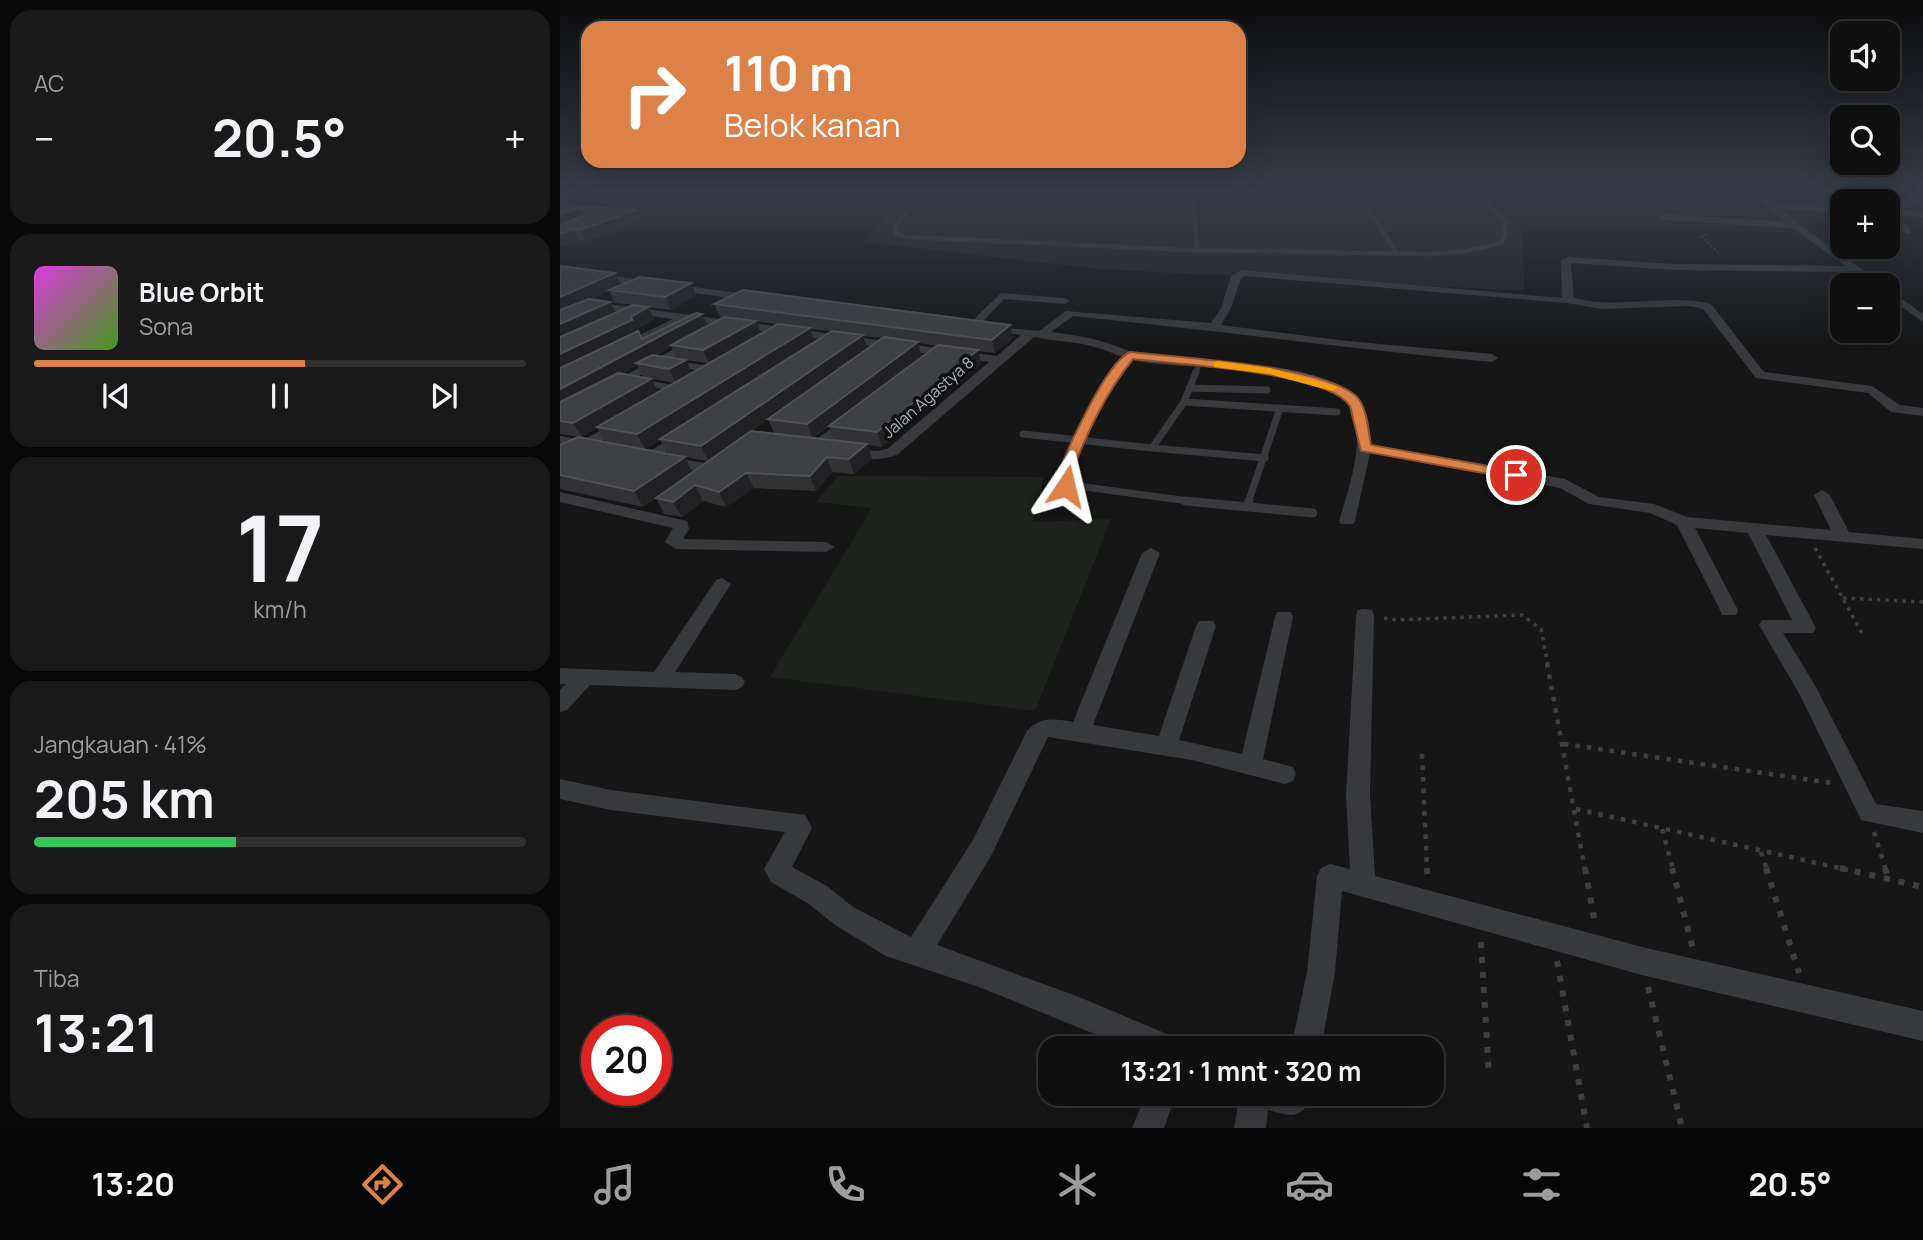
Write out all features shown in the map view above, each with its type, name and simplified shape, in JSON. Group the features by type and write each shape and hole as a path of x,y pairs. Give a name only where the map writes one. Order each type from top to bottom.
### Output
{"street":[{"path":"1821,244 1862,273"},
{"path":"1568,300 1568,260 1731,268 1857,269"},
{"path":"560,272 755,298 705,320"},
{"path":"1214,327 1226,308 1236,276 1242,273 1568,300 1597,307 1658,304 1707,306 1760,375 1872,390 1896,409 1923,412"},
{"path":"641,284 588,308 638,311 782,330 884,345 932,357 998,360"},
{"path":"664,315 710,292"},
{"path":"973,326 1001,296 1065,301"},
{"path":"1900,301 1923,319"},
{"path":"615,322 638,311"},
{"name":"Jalan Agastya 8","path":"865,408 808,446 886,455 998,360 1066,314 1073,313 1214,327 1347,345 1492,358"},
{"path":"610,355 684,318"},
{"path":"758,344 802,319"},
{"path":"602,391 728,323"},
{"path":"959,324 1093,342 1130,355 1270,371 1311,380 1339,390 1351,398 1356,406 1366,448 1347,521"},
{"path":"810,353 833,338"},
{"path":"862,360 884,345"},
{"path":"656,403 718,367 658,362"},
{"path":"623,380 680,390"},
{"path":"560,459 632,417"},
{"path":"690,485 718,466 642,456 694,427"},
{"path":"560,440 610,450"},
{"path":"1366,448 1565,484 1595,500 1654,509 1684,523 1843,537 1919,547"},
{"path":"1822,495 1843,537"},
{"path":"560,515 567,499 651,512 681,525 674,538 673,542 676,544 826,547"},
{"path":"1684,523 1729,610"},
{"path":"1755,530 1806,628 1769,625 1809,693 1869,813 1923,822"},
{"path":"1079,733 1151,553"},
{"path":"660,679 722,583"},
{"path":"1363,883 1358,795 1365,615"},
{"path":"1251,764 1284,617"},
{"path":"1166,747 1206,626"},
{"path":"560,676 735,682"},
{"path":"560,704 585,677"},
{"path":"918,951 982,848 1035,737 1041,730 1052,727 1166,747 1251,764 1284,774"},
{"path":"560,789 611,800 796,823 800,828 798,835 778,863 777,869 780,874 818,895 844,916 896,946 918,951 1135,1036"},
{"path":"1308,1036 1321,972 1330,876 1552,934 1642,961 1923,1026"},
{"path":"1148,1128 1156,1106"},
{"path":"1250,1128 1253,1106"}],"lane":[{"path":"1037,244 1197,251 1395,252 1466,251 1498,244"},
{"path":"1197,244 1197,251"},
{"path":"1390,244 1395,252"},
{"path":"1130,355 1118,370 1077,439 1062,482 1066,486 1313,513"},
{"path":"1153,448 1184,402 1200,363"},
{"path":"1189,388 1266,390"},
{"path":"1184,402 1337,412"},
{"path":"1247,506 1280,408"},
{"path":"1023,434 1265,458"}],"path":[{"path":"1708,244 1731,268"},
{"path":"1807,534 1864,637"},
{"path":"1843,598 1923,602"},
{"path":"1365,615 1395,620 1522,615 1541,629 1576,809 1598,947"},
{"path":"1564,744 1855,786"},
{"path":"1422,754 1429,901"},
{"path":"1576,809 1923,887"},
{"path":"1869,813 1888,879"},
{"path":"1662,829 1699,973"},
{"path":"1761,852 1807,999"},
{"path":"1480,915 1489,1076"},
{"path":"1552,934 1587,1128"},
{"path":"1642,961 1682,1128"}],"shaded area":[{"path":"877,244 1523,244 1524,291 1100,269"},
{"path":"838,476 1044,477 1033,522 1111,519 1035,711 770,677 872,508 816,502"}],"building":[{"path":"560,266 615,273 560,297"},
{"path":"640,277 691,283 665,297 609,290"},
{"path":"743,290 1010,325 992,340 714,304"},
{"path":"589,299 610,302 560,324 560,310"},
{"path":"633,305 648,307 631,317 632,320 560,354 560,337"},
{"path":"696,313 702,314 560,389 560,368 638,331 642,339"},
{"path":"724,317 756,321 703,350 671,345"},
{"path":"778,324 810,328 637,434 597,427"},
{"path":"832,331 863,335 701,446 660,439"},
{"path":"884,337 918,342 807,424 768,419"},
{"path":"938,345 978,350 877,432 829,426"},
{"path":"652,355 686,360 669,369 636,363"},
{"path":"618,373 651,379 573,423 560,421 560,402"},
{"path":"751,431 867,444 849,459 827,457 810,476 746,473 719,492 695,485 673,502 656,498"},
{"path":"578,437 685,457 634,491 560,475 560,445"}],"slow traffic":[{"path":"1218,365 1270,371 1332,387"}],"route":[{"path":"1066,486 1062,482 1077,439 1118,370 1130,355 1153,360 1270,371 1328,385 1351,398 1356,406 1366,448 1516,475"}]}
